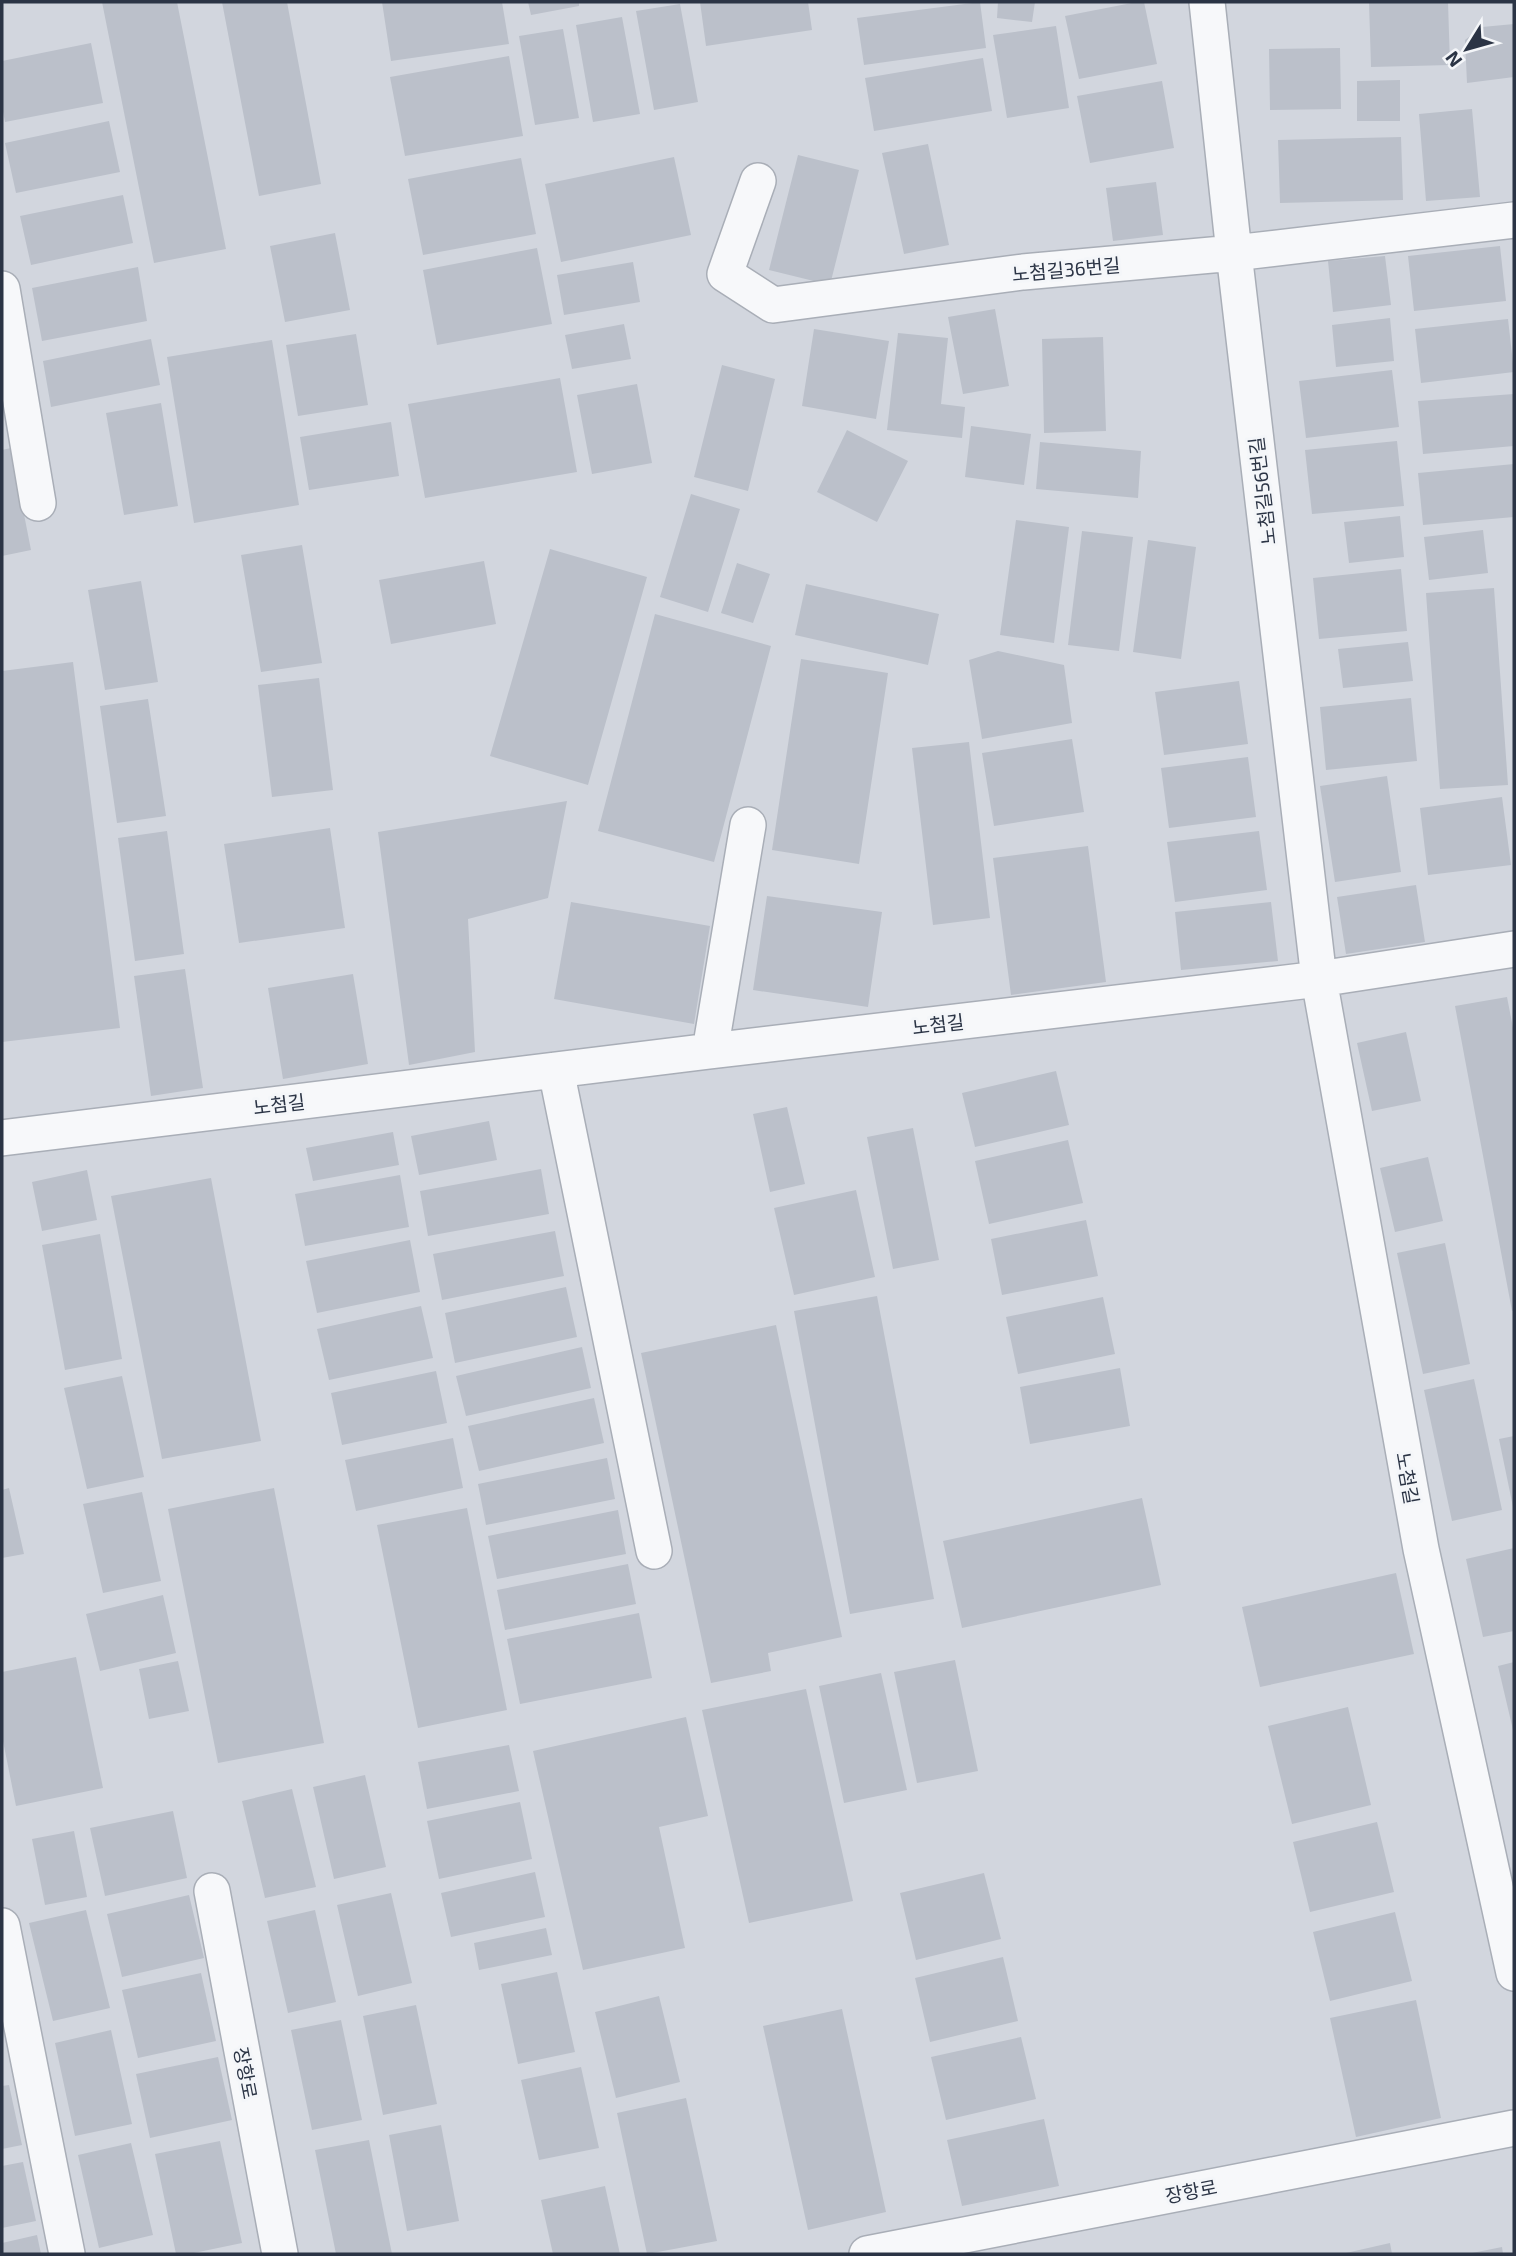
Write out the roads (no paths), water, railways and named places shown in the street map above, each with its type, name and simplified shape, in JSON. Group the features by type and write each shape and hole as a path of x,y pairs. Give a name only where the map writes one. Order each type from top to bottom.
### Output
{"street":[{"name":"노첨길56번길","path":"1207,2 1319,979"},
{"name":"노첨길36번길","path":"758,181 725,274 773,306 1023,272 1234,253 1514,220"},
{"path":"2,289 38,503"},
{"path":"710,1051 748,825"},
{"name":"노첨길","path":"2,1138 1319,979 1514,949"},
{"name":"노첨길","path":"1319,979 1421,1549 1514,1973"},
{"path":"556,1070 654,1550"},
{"name":"장항로","path":"212,1891 280,2254"},
{"path":"2,1926 67,2254"},
{"name":"장항로","path":"867,2254 1514,2128"}]}
